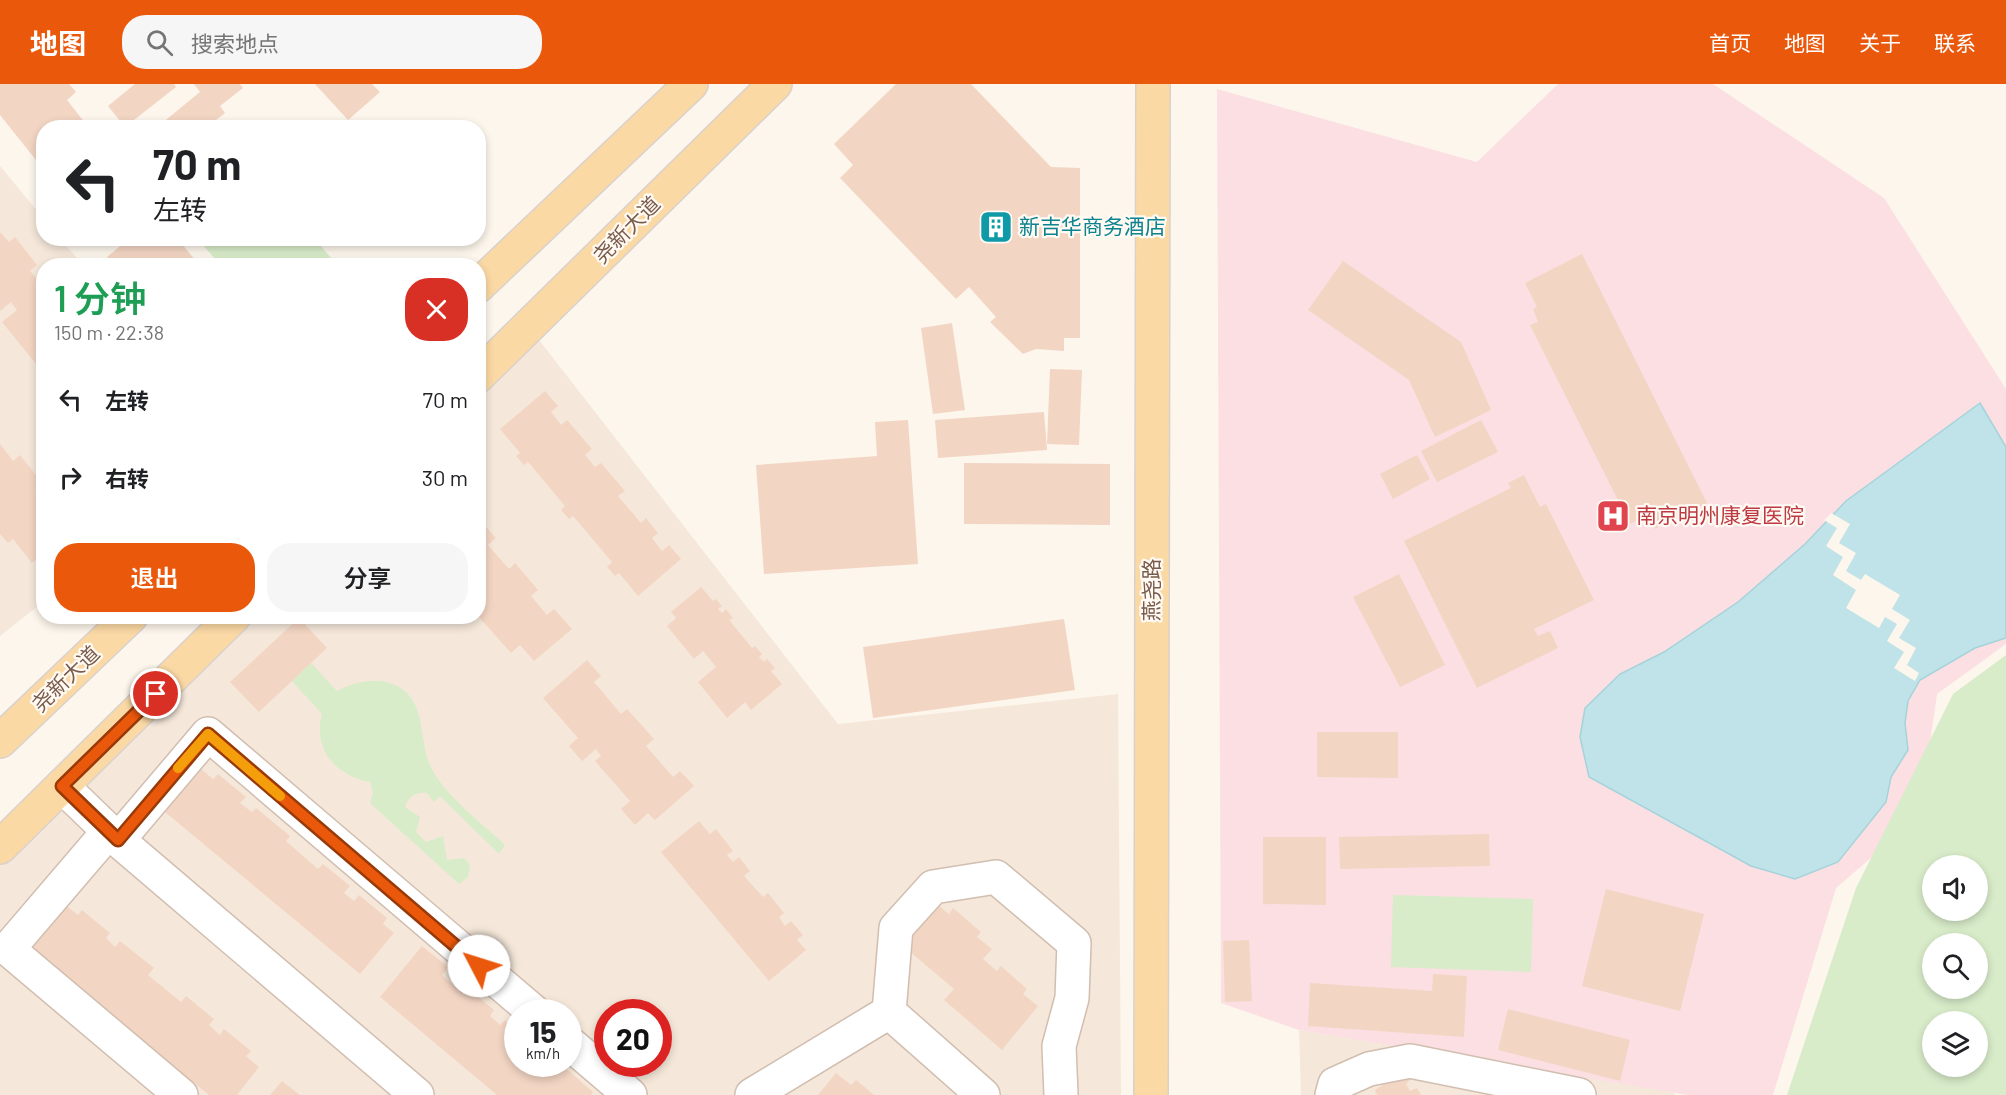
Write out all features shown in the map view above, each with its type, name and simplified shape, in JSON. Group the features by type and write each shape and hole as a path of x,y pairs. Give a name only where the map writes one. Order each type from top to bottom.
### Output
{"main road":[{"path":"486,278 691,84"},
{"name":"尧新大道","path":"486,368 775,84"},
{"name":"燕尧路","path":"1151,1095 1153,84"},
{"name":"尧新大道","path":"0,741 123,624"},
{"path":"0,847 226,624"}],"lane":[{"path":"181,1095 8,949 208,734 519,999"},
{"path":"62,786 114,835 417,1095"},
{"path":"889,1012 896,928 933,887 996,877 1074,943 1072,998 1059,1046 1061,1095"},
{"path":"752,1095 889,1012"},
{"path":"889,1012 983,1095"},
{"path":"582,1054 630,1095"},
{"path":"1332,1095 1335,1084 1369,1069 1410,1060 1579,1095"}],"shaded area":[{"name":"南京明州康复医院","path":"1558,84 1713,84 1884,198 2006,389 2006,644 1937,694 1927,764 1886,845 1836,888 1773,1095 1688,1095 1299,1030 1221,1003 1217,89 1477,162"},
{"path":"0,166 36,210 36,246 66,246 77,258 36,258 36,608 0,636"},
{"path":"539,340 838,724 1118,694 1121,1095 0,1095 0,861 241,624 486,624 486,391"},
{"path":"1299,1030 1673,1091 1675,1095 1301,1095"}],"green space":[{"path":"204,246 321,246 331,258 214,258"},
{"path":"2006,655 2006,1095 1787,1095 1856,888 1953,694"},
{"path":"311,663 337,691 350,685 376,681 388,682 408,694 420,720 426,754 434,773 458,802 505,845 499,854 440,796 434,802 427,793 413,796 405,807 420,817 416,832 426,842 443,836 447,860 464,858 470,865 468,877 459,884 370,803 373,793 370,782 347,774 330,759 321,739 322,714 292,681"},
{"path":"1393,895 1533,899 1531,972 1391,967"}],"water":[{"path":"1980,403 2006,447 2006,638 1975,648 1920,680 1908,701 1905,723 1908,750 1891,777 1886,802 1838,862 1795,879 1751,866 1589,777 1580,737 1585,708 1620,674 1664,652 1738,602 1805,544 1846,501"}],"pier":[{"path":"1831,513 1850,524 1839,543 1856,553 1846,571 1861,580 1865,574 1900,595 1892,609 1910,620 1899,638 1916,648 1907,665 1919,673 1915,681 1894,668 1904,652 1887,641 1897,624 1885,617 1879,628 1846,608 1856,590 1833,575 1843,557 1826,546 1837,528 1824,520"}],"building":[{"path":"0,84 69,84 76,92 67,100 83,120 36,120 36,160 0,115"},
{"path":"135,84 174,84 176,87 134,120 119,120 108,106"},
{"path":"194,84 240,84 243,88 220,106 225,113 216,120 166,120 200,92"},
{"path":"315,84 372,84 380,92 348,120"},
{"name":"新吉华商务酒店","path":"896,84 971,84 1051,167 1080,168 1080,338 1064,338 1064,351 1036,349 1023,354 990,322 996,317 969,287 956,299 840,178 853,165 834,144"},
{"path":"0,232 9,242 15,237 36,264 30,271 36,278 36,364 2,322 17,310 11,302 0,311"},
{"path":"120,246 184,246 193,258 108,258"},
{"path":"1582,254 1707,503 1655,529 1648,515 1630,524 1530,325 1538,322 1533,309 1537,307 1525,283"},
{"path":"1343,261 1461,342 1491,410 1435,437 1409,380 1308,310"},
{"path":"952,323 965,410 933,414 921,328"},
{"path":"1050,369 1082,370 1079,445 1047,444"},
{"path":"545,391 558,406 551,412 561,425 567,420 592,449 585,455 595,467 601,463 625,491 618,496 641,523 646,518 658,533 652,538 662,551 669,545 681,559 638,596 619,573 615,576 607,567 612,562 573,516 569,519 561,510 565,506 528,462 524,465 516,456 520,453 500,429"},
{"path":"1044,412 1047,450 938,458 935,420"},
{"path":"908,420 918,564 764,574 756,465 877,456 875,422"},
{"path":"1481,420 1498,452 1437,482 1421,451"},
{"path":"0,444 13,461 20,455 36,475 36,560 32,563 13,539 8,543 0,534"},
{"path":"1417,455 1430,479 1393,499 1380,474"},
{"path":"964,463 1110,464 1110,525 964,524"},
{"path":"1524,475 1540,507 1546,504 1594,600 1534,629 1538,636 1550,631 1558,648 1477,688 1404,541 1511,488 1508,483"},
{"path":"486,527 496,538 488,545 509,569 515,563 538,590 531,596 547,615 554,609 572,629 534,661 520,645 511,653 485,624"},
{"path":"1399,574 1445,665 1400,687 1353,597"},
{"path":"701,587 713,601 716,599 722,606 718,609 722,613 726,609 733,618 729,620 752,648 755,646 762,654 759,657 764,662 767,659 775,668 771,671 782,684 751,710 745,702 727,718 698,682 716,667 703,651 694,659 667,626 676,618 671,612"},
{"path":"1064,619 1075,690 873,718 863,647"},
{"path":"293,624 305,624 327,648 259,712 230,682"},
{"path":"587,660 601,676 594,682 621,714 627,709 654,739 646,746 673,777 680,771 694,786 655,820 648,813 635,825 621,809 630,801 595,761 601,756 596,749 582,761 569,746 578,738 543,698"},
{"path":"1317,732 1398,732 1398,778 1317,777"},
{"path":"201,769 213,779 218,774 246,797 240,803 252,812 256,808 290,836 286,841 318,869 323,864 350,886 344,893 354,901 359,895 387,918 383,924 394,933 360,974 165,812"},
{"path":"699,821 710,834 716,829 733,851 727,855 733,862 739,857 750,871 744,876 763,897 768,893 784,913 779,917 785,926 791,921 803,935 797,940 806,950 769,981 661,852"},
{"path":"1489,834 1490,866 1340,869 1339,837"},
{"path":"1263,837 1326,837 1326,905 1263,904"},
{"path":"1606,889 1704,914 1680,1011 1582,986"},
{"path":"932,900 949,914 953,908 981,932 977,937 992,949 983,959 997,971 1001,966 1027,989 1023,994 1038,1006 1002,1050 944,1000 954,989 897,941"},
{"path":"64,904 78,915 82,910 110,933 106,938 115,947 120,941 154,968 148,975 181,1002 186,996 214,1019 209,1025 220,1035 224,1029 251,1051 246,1056 259,1067 237,1095 209,1095 28,948"},
{"path":"1249,940 1252,1001 1225,1002 1223,941"},
{"path":"422,946 448,967 442,975 458,989 463,984 494,1010 490,1016 500,1025 504,1021 504,1077 576,1077 593,1092 591,1095 497,1095 380,997"},
{"path":"1433,974 1467,976 1464,1037 1308,1026 1310,983 1432,991"},
{"path":"1508,1009 1630,1040 1620,1081 1498,1050"},
{"path":"1407,1069 1412,1078 1406,1084 1410,1091 1417,1088 1421,1095 1377,1095 1375,1090"},
{"path":"836,1073 851,1085 856,1080 874,1095 818,1095"},
{"path":"282,1081 300,1095 270,1095"}],"slow traffic":[{"path":"178,768 208,734 280,796"}],"place":[{"name":"新吉华商务酒店","path":"996,227"},
{"name":"南京明州康复医院","path":"1613,516"}],"route":[{"path":"156,694 62,786 118,840 208,734 479,966"}]}
